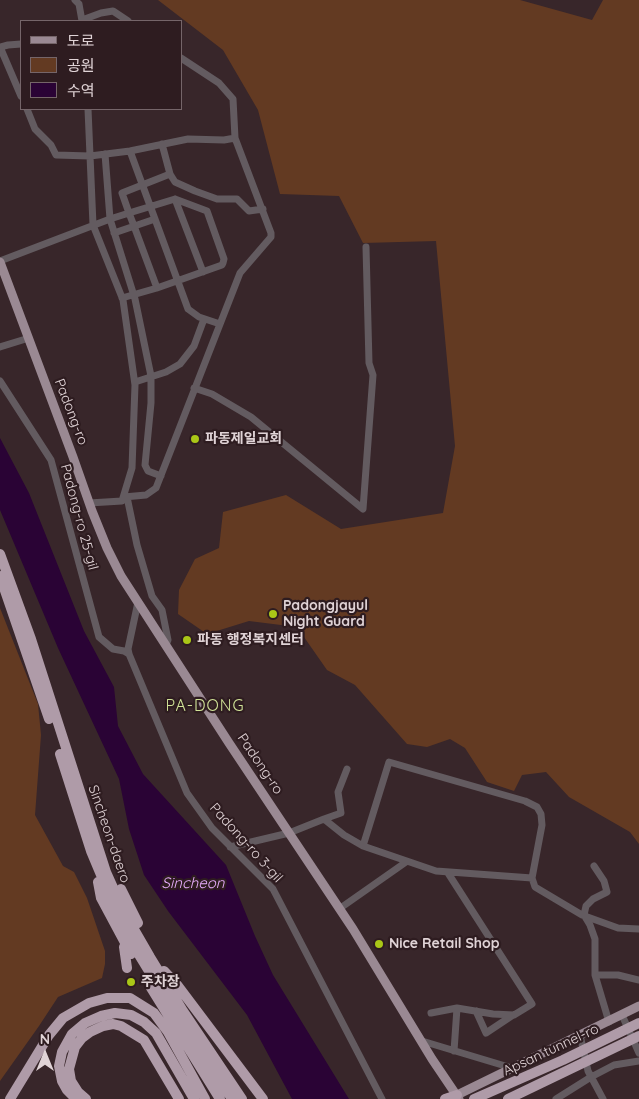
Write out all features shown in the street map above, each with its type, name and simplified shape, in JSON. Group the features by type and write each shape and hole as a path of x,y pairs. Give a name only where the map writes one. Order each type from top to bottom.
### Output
{"highway":[{"name":"Sincheon-daero","path":"0,554 31,639 90,851 126,932 154,981 232,1099"},
{"name":"Sincheon-daero","path":"0,576 52,716 106,872 124,912 183,1011 242,1099"},
{"path":"88,820 163,970 249,1099"},
{"path":"90,851 101,898 121,939 220,1099"},
{"path":"121,939 127,968"},
{"path":"163,970 178,986 263,1099"},
{"path":"148,997 168,1016"},
{"path":"10,1099 49,1035 63,1018 89,1004 107,998 130,998 154,1013 168,1032 205,1099"},
{"path":"76,1099 67,1090 62,1081 59,1066 62,1052 72,1034 85,1023 101,1016 116,1013 131,1015 144,1022 156,1033 194,1099"},
{"name":"Apsan tunnel-ro","path":"474,1099 563,1060 639,1023"},
{"path":"86,1099 78,1092 71,1081 69,1069 75,1047 90,1032 113,1024 121,1026 144,1040 179,1099"},
{"name":"Apsan tunnel-ro","path":"508,1099 639,1036"},
{"path":"445,1099 458,1097"}],"main road":[{"name":"Padong-ro","path":"0,261 89,503 107,548 121,576 339,909 458,1097"},
{"path":"609,1022 639,1006"},
{"path":"458,1097 580,1035"}],"street":[{"path":"75,0 79,4 82,20"},
{"path":"84,20 101,13 113,11 126,20"},
{"path":"20,44 8,44 0,47 20,94"},
{"path":"89,503 122,501 125,497 146,495 156,488 240,273 271,237 263,209 236,138 233,99 219,83 182,59"},
{"path":"27,110 35,129 51,146 56,155 90,156 188,139 224,140 236,138"},
{"path":"88,110 94,226 122,298 135,382 132,468 125,497 152,596 162,610 168,640 166,645"},
{"path":"162,144 170,174 175,182 217,199 237,199 250,211 263,209"},
{"path":"130,150 188,308 204,319 220,324"},
{"path":"105,154 110,219 134,295 151,376 151,403 145,465 148,471 161,476"},
{"path":"158,288 122,193 170,174"},
{"path":"0,261 110,219 175,199 207,211 224,259 222,265 178,282 122,298"},
{"path":"175,199 203,272"},
{"path":"114,233 155,219"},
{"path":"194,388 212,394 251,417 363,509 373,375 369,363 366,246"},
{"path":"135,382 166,372 180,364 194,346 204,319"},
{"path":"0,347 29,338"},
{"name":"Padong-ro 25-gil","path":"0,381 51,460 99,638 113,649 129,654"},
{"path":"129,654 128,649 138,602"},
{"name":"Padong-ro 3-gil","path":"129,654 187,793 212,828 273,889 382,1099"},
{"path":"363,846 389,762 524,801 537,807 542,826 532,878 536,887 584,915 618,928 639,930"},
{"path":"230,847 289,832 341,813 338,792 347,769"},
{"path":"324,819 344,835 363,846 406,862 448,873 532,878"},
{"path":"339,909 406,862"},
{"path":"594,866 604,881 607,892 593,899 586,906 584,915 595,939 595,975 609,1022"},
{"path":"448,873 532,1004 486,1033 476,1011"},
{"path":"595,975 618,974 639,980"},
{"path":"431,1013 457,1008 514,1015"},
{"path":"454,1051 457,1008"},
{"path":"603,1099 591,1077 580,1035 622,1015 639,1054"},
{"path":"422,1041 512,1068"},
{"path":"556,1099 614,1065 639,1061"}],"green space":[{"path":"158,0 520,0 592,20 603,0 639,0 639,844 630,832 569,797 546,772 522,775 514,791 487,782 465,748 450,739 427,747 407,744 355,685 327,670 297,627 249,621 207,634 178,614 179,590 195,559 219,548 223,512 286,495 341,529 443,513 455,446 436,241 363,243 339,196 280,194 258,110 223,50"},
{"path":"0,608 38,704 41,735 35,815 63,866 74,872 87,898 105,951 105,964 102,978 58,997 0,1081"}],"water":[{"name":"Sincheon","path":"0,438 29,493 84,631 114,687 118,726 143,774 226,865 273,975 349,1099 292,1099 247,1015 168,911 144,875 129,829 119,779 58,648 0,510"}],"place":[{"name":"파동제일교회","path":"195,439"},
{"name":"Padongjayul Night Guard","path":"273,614"},
{"name":"파동 행정복지센터","path":"187,640"},
{"name":"Nice Retail Shop","path":"379,944"},
{"name":"주차장","path":"131,982"}],"district":[{"name":"PA-DONG","path":"205,706"}]}
